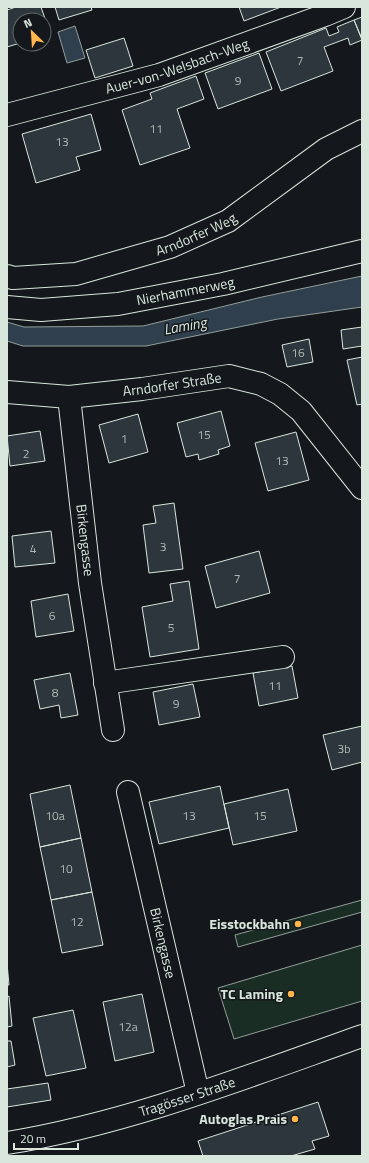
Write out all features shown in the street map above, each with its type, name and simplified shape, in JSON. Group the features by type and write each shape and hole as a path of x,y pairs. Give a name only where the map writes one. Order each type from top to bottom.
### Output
{"street":[{"name":"Auer-von-Welsbach-Weg","path":"7,116 159,76 344,7"},
{"name":"Arndorfer Weg","path":"7,276 13,278 76,274 170,247 228,221 326,149 362,131"},
{"name":"Nierhammerweg","path":"7,307 41,310 118,304 223,284 362,251"},
{"name":"Arndorfer Straße","path":"7,392 69,397 142,389 230,376 261,384 280,394 301,411 362,488"},
{"name":"Birkengasse","path":"69,397 90,583 113,730"},
{"path":"105,683 283,657"},
{"name":"Birkengasse","path":"128,792 198,1093"},
{"name":"Tragösser Straße","path":"7,1143 102,1123 198,1093 362,1036"}],"green space":[{"name":"Eisstockbahn","path":"362,900 362,912 238,947 235,935"},
{"name":"TC Laming","path":"362,945 362,1001 234,1039 218,988"}],"water":[{"path":"75,26 85,58 67,63 58,32"},
{"name":"Laming","path":"362,276 362,307 278,319 146,346 23,346 7,341 7,322 24,327 143,326 262,297"}],"building":[{"path":"16,7 41,7 43,12 12,12 12,45 7,47 7,10"},
{"path":"55,7 91,7 92,10 59,20"},
{"path":"239,7 281,7 244,21"},
{"path":"362,17 362,39 354,20"},
{"path":"354,20 362,40 350,45 348,38 324,47 333,71 281,91 266,52 326,28 329,36 339,32 337,27"},
{"path":"124,38 133,66 95,78 86,50"},
{"path":"259,53 272,89 218,109 205,73"},
{"path":"196,76 204,99 177,109 190,148 140,165 122,110 152,99 150,93"},
{"path":"91,114 101,150 76,157 80,170 36,183 22,134"},
{"path":"362,327 362,346 343,349 341,330"},
{"path":"309,339 313,362 287,367 282,345"},
{"path":"362,357 362,404 357,405 347,360"},
{"path":"221,411 230,446 218,450 219,454 199,460 198,454 186,457 177,423"},
{"path":"138,414 148,452 109,463 99,425"},
{"path":"40,431 45,461 10,466 7,436"},
{"path":"296,432 309,480 268,491 255,443"},
{"path":"174,503 183,569 149,573 143,525 156,523 153,506"},
{"path":"51,531 55,563 15,567 12,536"},
{"path":"259,551 270,593 216,608 205,566"},
{"path":"189,581 199,649 150,657 142,607 173,601 170,584"},
{"path":"68,594 74,631 36,637 31,601"},
{"path":"292,666 298,698 259,706 253,673"},
{"path":"70,673 78,715 61,718 59,705 40,709 34,680"},
{"path":"193,684 200,717 159,725 153,692"},
{"path":"362,726 362,762 332,770 323,735"},
{"path":"70,785 81,838 40,847 30,794"},
{"path":"220,786 229,828 159,844 149,802"},
{"path":"288,789 297,831 233,845 224,804"},
{"path":"81,838 92,892 51,900 40,847"},
{"path":"92,892 103,945 62,953 51,900"},
{"path":"7,963 9,985 7,985"},
{"path":"142,994 154,1052 115,1061 103,1002"},
{"path":"9,996 12,1026 7,1027 7,997"},
{"path":"73,1010 86,1068 46,1076 33,1018"},
{"path":"7,1041 11,1041 15,1065 7,1067"},
{"path":"48,1083 51,1100 7,1107 7,1089"},
{"name":"Autoglas Prais","path":"318,1102 329,1136 312,1141 315,1149 291,1156 203,1156 198,1141"}],"place":[{"name":"Eisstockbahn","path":"298,924"},
{"name":"TC Laming","path":"291,994"},
{"name":"Autoglas Prais","path":"295,1119"}]}
